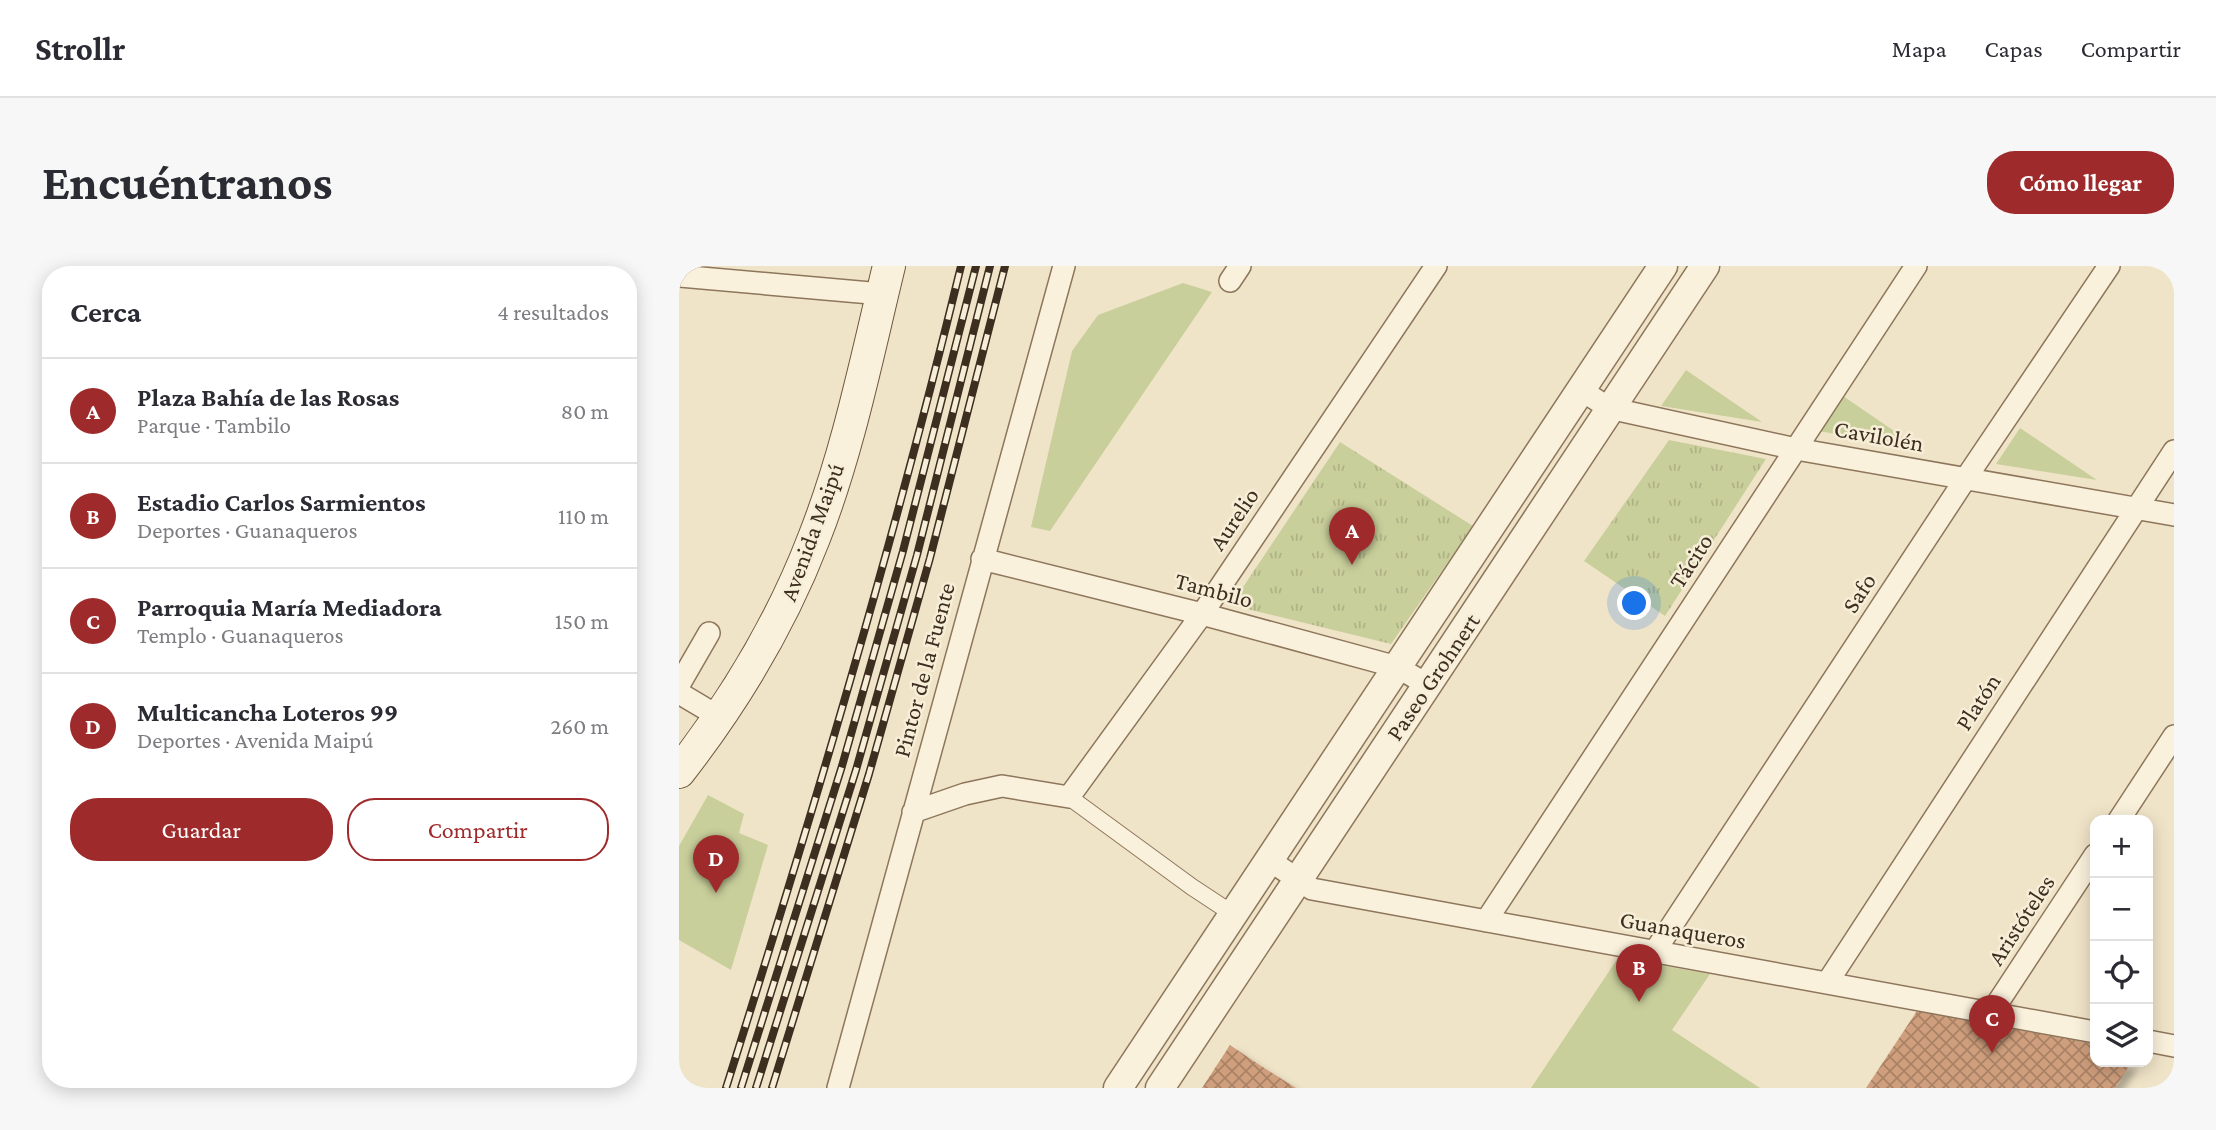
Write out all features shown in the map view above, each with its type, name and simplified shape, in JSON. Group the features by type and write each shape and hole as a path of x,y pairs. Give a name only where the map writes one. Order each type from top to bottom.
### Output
{"main road":[{"name":"Avenida Maipú","path":"679,772 720,718 775,625 815,536 851,419 885,280"}],"street":[{"name":"Pintor de la Fuente","path":"838,1088 1064,266"},
{"name":"Aurelio","path":"1069,797 1202,614 1436,266"},
{"name":"Paseo Grohnert","path":"1118,1088 1663,266"},
{"name":"Paseo Grohnert","path":"1165,1081 1705,266"},
{"name":"Tácito","path":"1486,921 1916,266"},
{"name":"Safo","path":"1655,951 2109,266"},
{"path":"679,276 885,280"},
{"name":"Cavilolén","path":"1581,390 1609,408 1796,449 2174,515"},
{"name":"Platón","path":"1827,983 2174,451"},
{"name":"Tambilo","path":"982,559 1202,614 1397,667 1427,685"},
{"path":"679,685 709,633"},
{"path":"679,693 720,718"},
{"path":"2122,815 2174,736"},
{"path":"913,812 965,794 1002,786 1069,797 1233,914"},
{"name":"Guanaqueros","path":"1269,860 1312,889 2090,1031"},
{"name":"Aristóteles","path":"1991,1013 2090,863"},
{"path":"1141,1054 1165,1081"}],"green space":[{"path":"1183,283 1212,292 1050,531 1031,527 1072,351 1098,315"},
{"path":"1686,370 1762,422 1661,406"},
{"path":"1843,396 1919,448 1818,431"},
{"path":"2020,428 2097,480 1996,464"},
{"path":"1669,440 1766,459 1665,616 1584,561"},
{"path":"1340,442 1473,526 1391,644 1231,605"},
{"path":"708,795 744,814 739,833 768,845 731,970 679,940 679,846"},
{"path":"1618,958 1710,974 1672,1030 1760,1088 1531,1088"}],"building":[{"path":"1917,1011 2090,1043 2090,1067 2129,1067 2115,1088 1866,1088"},
{"path":"1230,1045 1258,1064 1296,1088 1202,1088"}],"railway":[{"path":"726,1088 851,679 961,266"},
{"path":"741,1088 842,766 903,551 976,266"},
{"path":"756,1088 856,770 917,555 990,266"},
{"path":"772,1088 869,774 930,558 1005,266"}],"place":[{"name":"Plaza Bahía de las Rosas","path":"1352,565"},
{"name":"Multicancha Loteros 99","path":"716,893"},
{"name":"Estadio Carlos Sarmientos","path":"1639,1002"},
{"name":"Parroquia María Mediadora","path":"1992,1053"}]}
